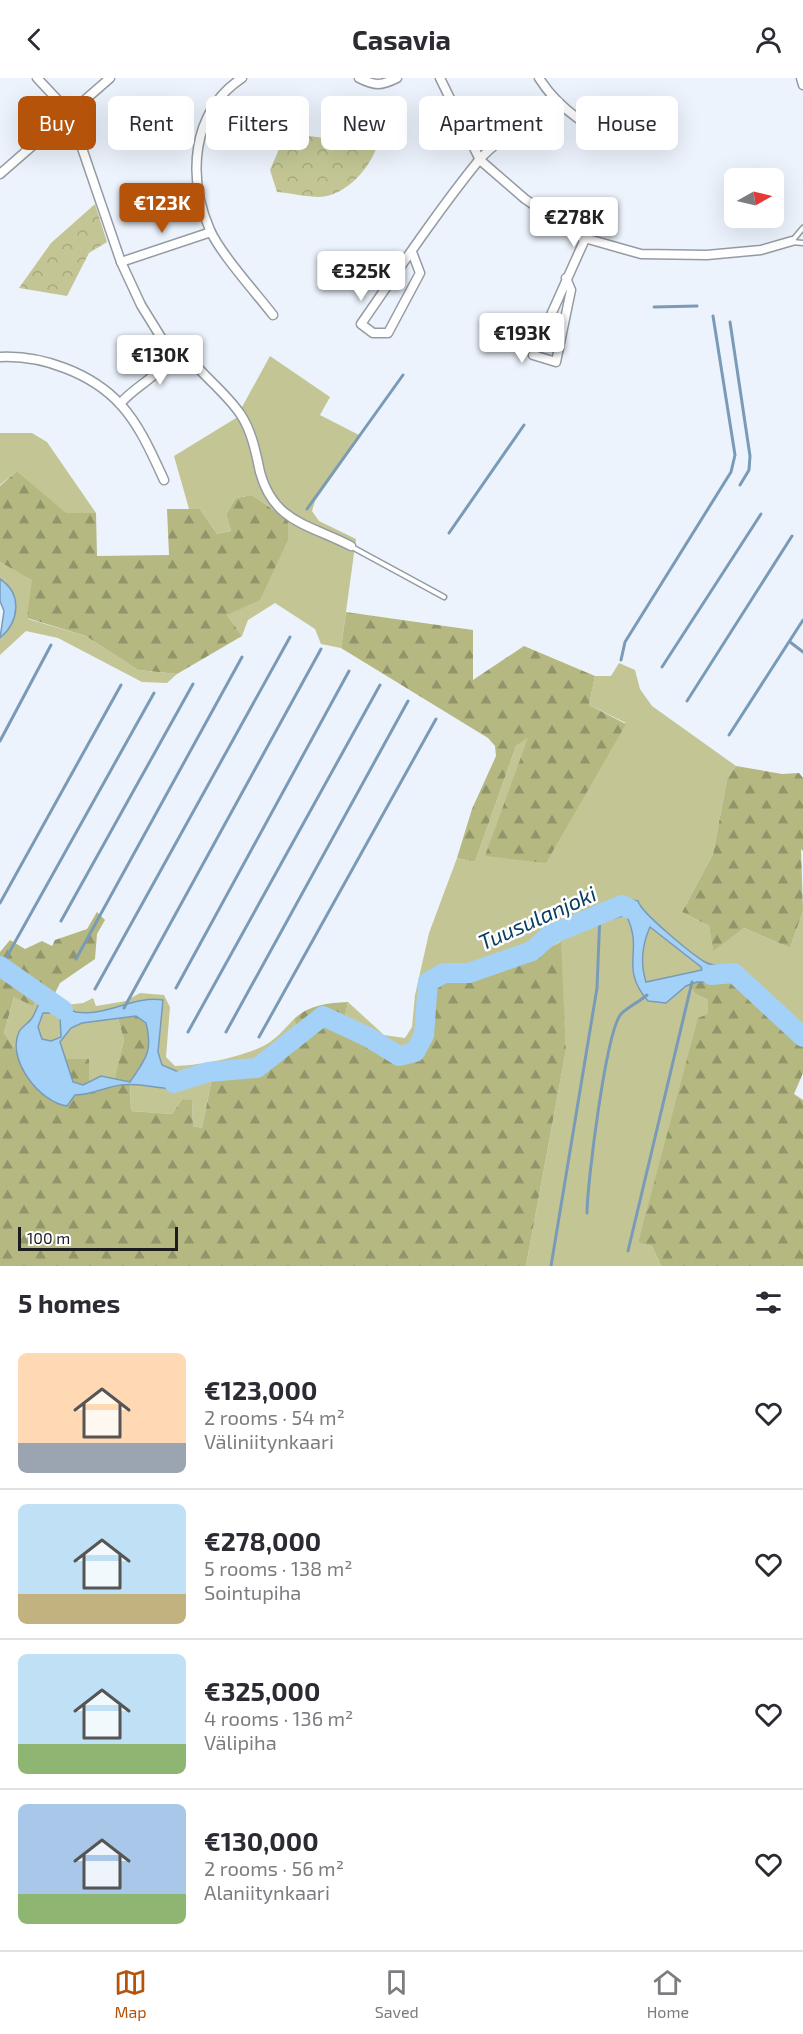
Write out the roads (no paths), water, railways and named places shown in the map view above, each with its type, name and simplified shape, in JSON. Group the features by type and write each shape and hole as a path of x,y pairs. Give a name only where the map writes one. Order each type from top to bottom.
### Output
{"street":[{"path":"37,78 54,96"},
{"path":"89,96 110,78"},
{"path":"242,78 221,95 198,141 195,159 202,209 211,232 273,315"},
{"path":"359,78 382,86 397,78"},
{"path":"440,78 480,160 525,199 585,238 640,254 707,255 761,250 792,241"},
{"path":"539,78 550,96"},
{"path":"801,78 803,85"},
{"path":"0,174 28,150"},
{"path":"83,150 121,262 141,305 170,352 166,365 120,404"},
{"path":"412,252 420,273 388,333 373,333 362,324 412,252 480,160 491,150"},
{"path":"121,262 211,232"},
{"path":"566,278 571,290 556,362 533,355 566,278 585,238"},
{"path":"170,352 183,350 242,416 251,435 266,492 273,503 292,519 351,546"},
{"path":"0,357 16,357 56,364 94,384 120,404 149,446 164,480"}],"lane":[{"path":"803,228 792,241 803,243"},
{"path":"351,546 444,597"}],"water":[{"path":"0,579 12,592 16,608 11,624 0,638 4,611 0,601"},
{"path":"638,901 657,923 699,958 712,965 738,969 735,982 697,982 686,986 666,1003 648,1001 639,989 635,978 633,939 626,915 608,920 605,904","holes":["650,927 702,970 646,982 643,954"]},
{"path":"44,993 72,1011 87,1013 141,1000 163,1000 158,1052 162,1065 181,1073 199,1072 199,1078 188,1084 169,1088 133,1084 115,1086 75,1095 67,1106 46,1097 28,1078 21,1066 16,1043 21,1028 32,1018","holes":["43,1013 56,1013 60,1017 61,1037 51,1041 42,1039 38,1027","136,1016 146,1023 149,1041 147,1054 130,1082 101,1076 83,1085 73,1082 60,1042 71,1028 82,1023"]}],"waterway":[{"path":"654,307 697,306"},
{"path":"621,660 625,642 731,472 735,455 713,316"},
{"path":"730,322 750,456 749,470 740,485"},
{"path":"307,509 403,375"},
{"path":"449,533 524,425"},
{"path":"662,667 761,514"},
{"path":"687,701 792,536"},
{"path":"729,735 803,620"},
{"path":"95,989 290,637"},
{"path":"790,642 803,652"},
{"path":"0,741 51,645"},
{"path":"124,1008 321,649"},
{"path":"76,959 242,657"},
{"path":"176,988 349,671"},
{"path":"61,921 193,684"},
{"path":"0,903 121,685"},
{"path":"188,1032 380,685"},
{"path":"1,967 154,693"},
{"path":"226,1032 408,701"},
{"path":"259,1037 436,719"},
{"name":"Tuusulanjoki","path":"174,1083 208,1072 257,1068 323,1016 368,1037 399,1056 415,1052 424,1035 428,982 444,973 469,973 532,951 550,935 622,905 630,909"},
{"path":"551,1266 597,988 600,913"},
{"name":"Tuusulanjoki","path":"0,966 63,1010"},
{"name":"Tuusulanjoki","path":"711,975 734,973 803,1037"},
{"path":"628,1251 692,982"},
{"path":"587,1213 598,1109 615,1026 621,1014 647,995"}]}
